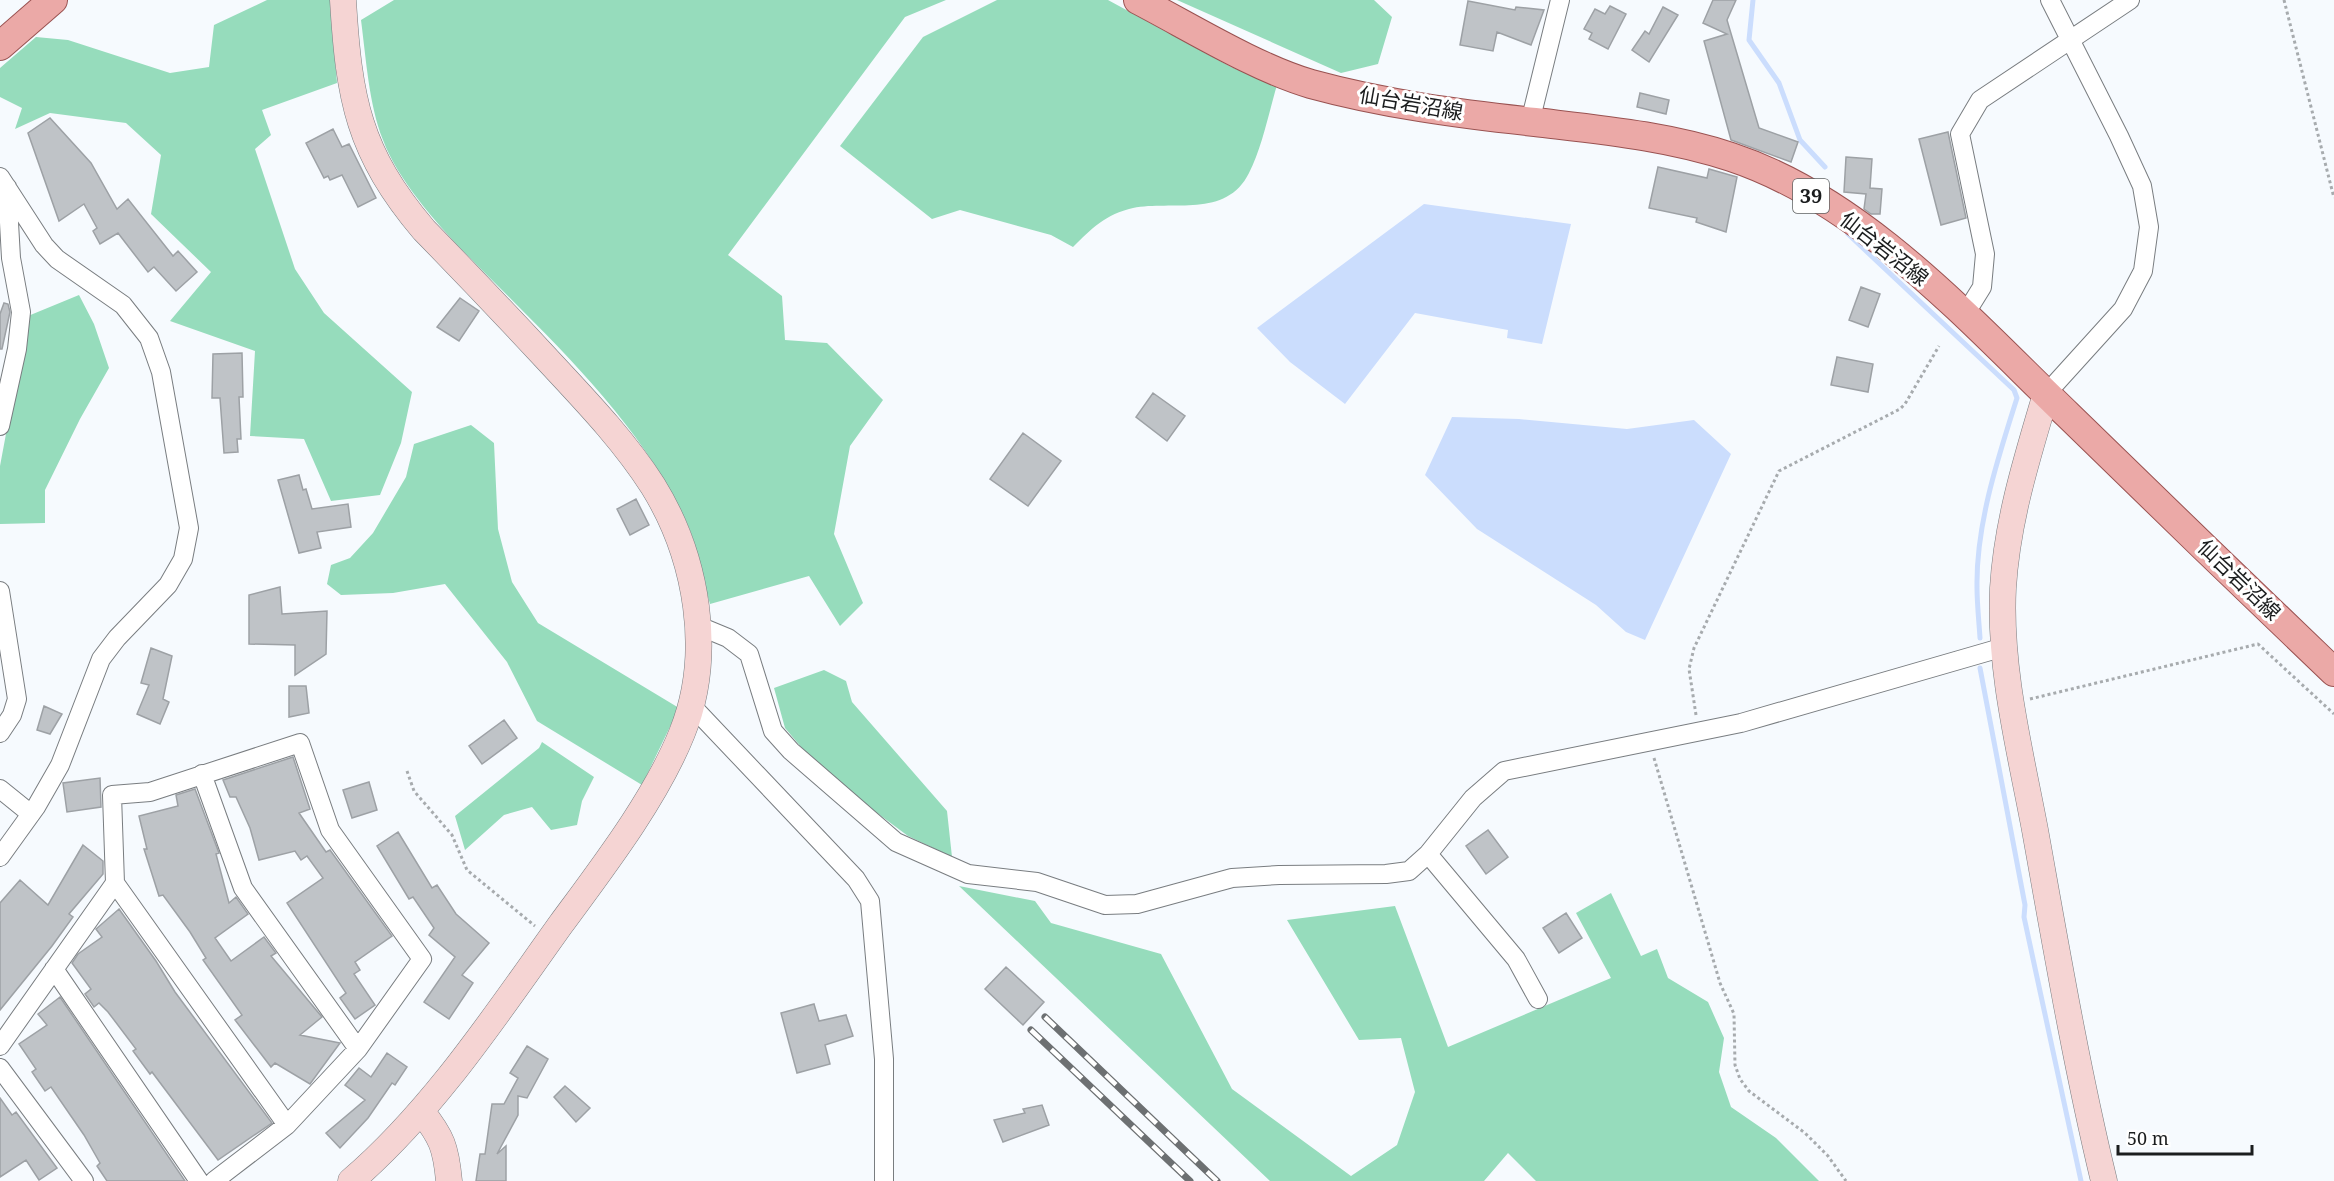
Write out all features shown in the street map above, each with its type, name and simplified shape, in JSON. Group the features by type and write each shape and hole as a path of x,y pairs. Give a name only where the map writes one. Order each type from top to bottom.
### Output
{"main road":[{"path":"0,46 53,0"},
{"name":"仙台岩沼線","path":"1138,0 1241,54 1307,82 1416,107 1676,142 1734,158 1779,178 1850,219 1875,237 1964,316 2334,672"}],"street":[{"path":"343,0 349,69 357,114 381,173 424,230 599,416 635,460 654,488 679,543 688,567 699,626 698,671 692,705 682,734 637,816 551,939 421,1111 351,1181"},
{"path":"1530,122 1560,0"},
{"path":"2050,0 2142,186 2150,227 2143,270 2123,309 2046,394 2023,473 2008,538 2003,590 2004,647 2011,704 2069,1021 2104,1181"},
{"path":"1964,316 1983,287 1985,254 1960,134 1980,100 2044,55 2071,40 2130,0"},
{"path":"0,426 17,349 21,312 9,243 3,182"},
{"path":"0,857 31,814 60,765 101,659 117,638 168,585 183,559 189,528 161,372 149,338 123,304 57,259 44,244 3,182"},
{"path":"0,591 17,699 12,715 0,732"},
{"path":"699,626 728,638 749,654 773,731 791,751 896,842 968,874 1036,882 1105,905 1137,904 1232,878 1386,874 1409,871 1428,854 1473,798 1504,771 1741,723 2004,647"},
{"path":"692,705 856,879 870,901 884,1059 884,1181"},
{"path":"214,1181 287,1125 358,1049 422,959 330,830 300,743 150,792 112,795 115,883 287,1125"},
{"path":"202,774 243,888 358,1049"},
{"path":"0,789 31,814"},
{"path":"1428,854 1516,959 1538,999"},
{"path":"0,1046 115,883"},
{"path":"54,969 199,1181"},
{"path":"0,1068 84,1181"},
{"path":"421,1111 439,1133 446,1150 449,1181"}],"path":[{"path":"2284,0 2334,198"},
{"path":"1699,732 1689,669 1694,648 1779,471 1900,409 1940,346"},
{"path":"2011,704 2258,644 2334,714"},
{"path":"1650,742 1720,983 1734,1014 1735,1065 1740,1079 1749,1091 1805,1133 1828,1156 1846,1181"},
{"path":"407,771 414,791 452,835 467,870 551,939"}],"green space":[{"path":"267,0 330,0 337,83 262,110 271,135 255,149 295,269 324,313 412,392 401,443 380,495 331,501 304,439 250,436 255,351 170,321 211,272 151,214 161,155 126,123 50,113 15,129 22,108 0,97 0,68 36,37 68,40 170,73 209,67 214,25"},
{"path":"394,0 946,0 905,17 728,255 782,296 785,340 827,343 883,400 850,446 834,534 863,603 840,626 809,576 710,604 697,551 686,521 651,459 608,402 584,375 421,204 393,161 383,140 374,112 369,81 361,20"},
{"path":"997,0 1108,0 1231,67 1277,85 1258,152 1249,173 1239,187 1227,197 1212,202 1197,205 1148,206 1123,211 1100,223 1073,247 1051,235 960,210 932,219 840,146 923,37"},
{"path":"1177,0 1374,0 1392,17 1378,64 1341,73"},
{"path":"79,295 94,324 109,368 80,419 45,490 45,523 0,524 0,466 28,316"},
{"path":"471,425 494,443 498,529 512,582 538,623 679,708 642,785 537,721 507,662 445,584 393,593 341,595 327,584 331,565 350,558 373,533 406,477 414,444"},
{"path":"824,670 846,681 852,702 947,811 952,857 908,836 861,801 807,754 785,728 774,688"},
{"path":"542,742 594,777 582,801 577,825 551,830 532,807 504,815 465,850 455,816 539,748"},
{"path":"959,886 1035,901 1051,923 1161,954 1232,1089 1351,1176 1397,1145 1415,1092 1401,1038 1359,1040 1287,920 1395,906 1448,1047 1611,978 1576,913 1611,893 1641,956 1657,949 1668,978 1708,1002 1724,1038 1719,1072 1731,1107 1776,1138 1819,1181 1536,1181 1508,1153 1484,1181 1270,1181"}],"water":[{"path":"1424,204 1571,224 1542,344 1507,338 1508,330 1415,313 1345,404 1290,362 1257,328"},
{"path":"1452,417 1519,419 1627,429 1694,420 1731,454 1645,640 1626,632 1596,605 1477,529 1425,475"}],"building":[{"path":"1713,0 1736,0 1727,20 1759,128 1798,142 1791,162 1731,140 1704,41 1727,34 1703,23"},
{"path":"1468,1 1515,10 1516,7 1544,10 1531,45 1497,32 1493,51 1460,45"},
{"path":"1610,6 1626,14 1608,49 1589,39 1592,33 1584,29 1595,9 1605,14"},
{"path":"1663,7 1678,15 1649,62 1632,50 1645,31 1649,34"},
{"path":"1640,93 1669,100 1666,114 1637,107"},
{"path":"50,118 91,163 117,209 128,199 173,256 178,251 197,272 176,291 154,267 148,272 118,233 100,244 93,231 97,228 84,204 59,221 28,133"},
{"path":"333,129 342,147 349,144 376,198 358,207 342,175 330,180 328,176 324,178 306,143"},
{"path":"1948,132 1966,218 1941,225 1919,139"},
{"path":"1846,157 1872,159 1870,188 1882,189 1880,214 1871,214 1864,209 1866,194 1844,192"},
{"path":"1658,167 1707,178 1709,169 1737,177 1726,232 1696,222 1697,218 1649,208"},
{"path":"1861,287 1880,294 1868,327 1849,320"},
{"path":"460,298 479,311 459,341 437,327"},
{"path":"4,303 8,304 10,312 2,349 0,349 0,314"},
{"path":"242,353 243,397 239,397 241,439 237,439 238,452 224,453 220,398 212,398 213,354"},
{"path":"1837,357 1873,364 1868,392 1831,385"},
{"path":"1153,393 1185,416 1167,441 1136,417"},
{"path":"1023,433 1061,461 1028,506 990,479"},
{"path":"299,475 312,509 348,504 351,527 317,532 321,548 299,553 278,480"},
{"path":"636,499 649,525 630,535 617,509"},
{"path":"280,587 282,614 327,611 326,654 295,675 295,645 249,644 249,595"},
{"path":"151,648 172,656 163,699 169,702 160,724 137,714 149,685 141,683"},
{"path":"289,686 306,686 309,713 289,717"},
{"path":"44,706 62,714 50,734 37,730"},
{"path":"504,720 517,738 482,764 469,746"},
{"path":"293,757 310,809 299,813 326,852 330,850 392,936 355,962 360,970 354,974 375,1005 355,1019 340,998 346,993 287,903 323,878 307,856 301,860 295,851 259,860 250,828 236,797 230,797 223,780"},
{"path":"100,778 101,807 67,812 63,783"},
{"path":"369,782 377,810 352,818 343,790"},
{"path":"195,789 219,853 216,854 229,903 236,897 248,914 215,938 231,961 264,937 276,953 271,956 322,1017 300,1035 340,1043 310,1084 275,1063 271,1067 235,1020 242,1015 203,960 206,958 190,932 163,895 159,896 144,849 147,849 139,816 178,806 176,795"},
{"path":"1488,830 1508,857 1486,874 1466,846"},
{"path":"398,832 432,888 437,885 456,914 489,943 462,975 473,983 449,1019 424,1002 455,957 429,935 434,928 413,897 409,899 377,846"},
{"path":"83,845 103,861 103,874 69,914 73,917 0,1010 0,903 20,880 48,905"},
{"path":"119,909 175,992 272,1123 218,1160 152,1072 150,1074 133,1051 136,1049 108,1012 99,1003 94,1007 85,994 91,989 72,963 78,954 102,937 96,929"},
{"path":"1566,913 1582,938 1559,953 1543,928"},
{"path":"1006,967 1044,1002 1023,1025 985,989"},
{"path":"60,997 185,1181 107,1181 97,1166 100,1163 84,1135 51,1087 45,1091 32,1072 36,1069 19,1044 47,1025 38,1014"},
{"path":"814,1004 819,1021 846,1015 853,1036 825,1045 830,1064 797,1073 781,1013"},
{"path":"527,1046 548,1059 527,1098 518,1096 518,1115 497,1154 506,1146 506,1181 476,1181 480,1154 485,1154 492,1104 504,1104 518,1078 510,1073"},
{"path":"387,1053 407,1067 395,1085 392,1083 368,1118 340,1148 326,1133 365,1100 345,1085 359,1068 371,1077"},
{"path":"565,1086 590,1108 576,1122 554,1097"},
{"path":"0,1098 12,1115 16,1112 57,1168 39,1180 26,1160 0,1177"},
{"path":"1042,1105 1049,1125 1003,1142 994,1120 1025,1113 1023,1109"}],"waterway":[{"path":"1753,0 1749,40 1779,83 1800,140 1825,167"},
{"path":"1848,234 2014,390 2017,398 1990,491 1980,539 1977,587 1980,638"},
{"path":"1980,668 2025,905 2024,917 2081,1181"}],"railway":[{"path":"1045,1017 1217,1181"},
{"path":"1031,1030 1190,1181"}]}
